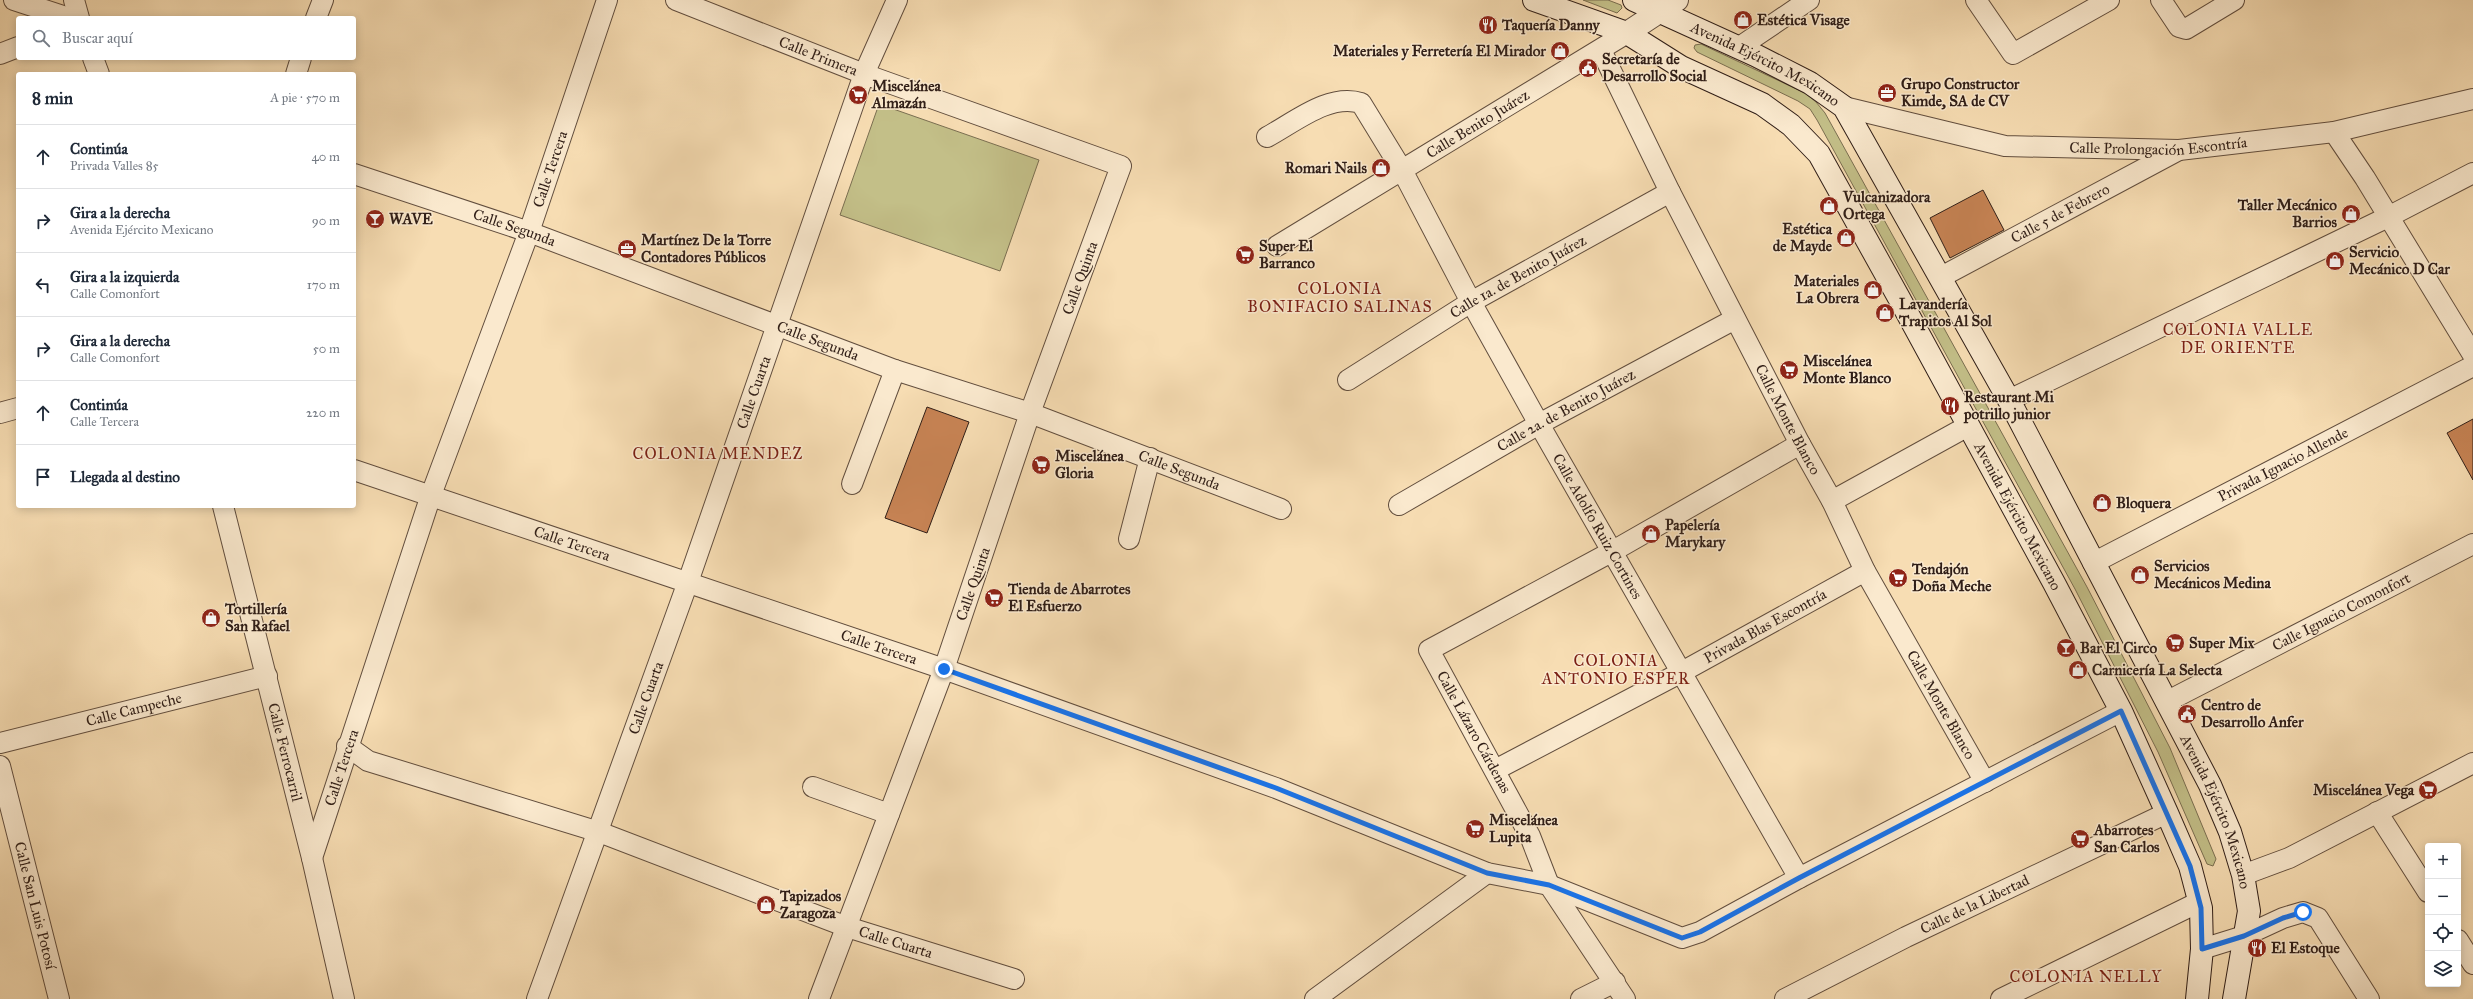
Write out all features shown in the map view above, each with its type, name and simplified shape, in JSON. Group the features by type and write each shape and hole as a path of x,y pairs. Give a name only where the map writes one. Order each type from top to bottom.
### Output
{"main road":[{"name":"Avenida Ejército Mexicano","path":"1534,0 1627,33 1681,67 1762,104 1791,125 1818,154 1968,426 2121,711 2167,813 2190,866 2199,902 2202,949 2197,999"},
{"name":"Avenida Ejército Mexicano","path":"1634,0 1669,6 1738,48 1810,83 1844,107 1941,276 2009,400 2216,798 2230,832 2244,875 2249,911 2234,999"},
{"name":"Calle Benito Juárez","path":"1627,33 1669,6"}],"street":[{"path":"14,0 63,16"},
{"path":"74,0 78,16"},
{"path":"317,16 323,0"},
{"name":"Calle Tercera","path":"312,858 431,495 529,232 607,0"},
{"name":"Calle Primera","path":"676,0 864,74 1121,166"},
{"name":"Calle Cuarta","path":"537,999 599,832 688,582 864,74 897,0"},
{"path":"1738,48 1809,0"},
{"path":"1976,0 2013,54 2104,1"},
{"path":"2161,0 2179,27 2186,29 2234,0"},
{"name":"Calle Benito Juárez","path":"1277,246 1602,50 1627,33"},
{"path":"0,54 16,48"},
{"name":"Calle Monte Blanco","path":"1602,50 1670,192 1800,444 1832,501 1865,571 1985,782"},
{"path":"94,60 98,72"},
{"path":"297,72 300,60"},
{"name":"Calle Adolfo Ruiz Cortines","path":"1267,138 1324,106 1339,100 1350,99 1361,102 1402,170 1471,302 1613,551 1680,673 1799,878"},
{"name":"Calle Prolongación Escontría","path":"1844,107 2005,146 2179,150 2334,132 2473,99"},
{"path":"2334,132 2473,355"},
{"name":"Calle 5 de Febrero","path":"1941,276 2179,150"},
{"name":"Calle Quinta","path":"819,999 944,669 1030,413 1121,166"},
{"path":"2009,400 2388,217 2473,173"},
{"name":"Calle Segunda","path":"356,175 529,232 895,370 1030,413 1281,508"},
{"name":"Calle 1a. de Benito Juárez","path":"1348,380 1471,302 1670,192"},
{"name":"Calle 2a. de Benito Juárez","path":"1399,505 1540,424 1735,319"},
{"name":"Privada Ignacio Allende","path":"2093,563 2473,366"},
{"path":"852,484 895,370"},
{"path":"0,413 16,409"},
{"path":"1832,501 1968,426"},
{"path":"1613,551 1800,444"},
{"path":"1129,539 1150,458"},
{"name":"Calle Tercera","path":"356,471 944,669 1276,788 1487,873 1549,885 1682,938 1700,932 1799,878 2121,711"},
{"name":"Calle Ferrocarril","path":"224,508 312,858 344,999"},
{"name":"Calle Ignacio Comonfort","path":"2166,702 2471,550"},
{"name":"Calle Lázaro Cárdenas","path":"1613,551 1429,650 1530,836 1549,885 1625,999"},
{"name":"Privada Blas Escontría","path":"1495,770 1680,673 1865,571"},
{"name":"Calle Campeche","path":"0,743 267,676"},
{"name":"Calle Cuarta","path":"348,746 368,761 599,832 847,927 1014,979"},
{"path":"2244,875 2289,858 2472,764"},
{"name":"Calle San Luis Potosí","path":"0,766 59,999"},
{"path":"813,786 889,814"},
{"path":"2377,812 2425,887"},
{"name":"Calle de la Libertad","path":"1785,999 1906,937 2167,813"},
{"path":"1315,999 1337,992 1487,873"},
{"path":"2001,999 2199,902"},
{"path":"2202,949 2244,936 2283,918 2303,912 2318,918 2369,999"},
{"path":"2461,945 2473,964"},
{"path":"1581,999 1615,982"}],"shaded area":[{"path":"1583,0 1608,0 1621,5 1622,8 1617,13"},
{"path":"1701,44 1805,93 1816,102 1825,113 2087,587 2170,748 2216,859 2213,866 2207,864 2158,752 2075,589 1817,120 1810,109 1798,101 1697,52 1694,48 1695,45"},
{"path":"879,104 1039,160 1000,271 840,215"}],"building":[{"path":"1983,190 2004,230 1950,258 1930,218"},
{"path":"927,407 969,422 927,533 885,518"},
{"path":"2473,419 2473,480 2447,433"}],"place":[{"name":"Estética Visage","path":"1743,20"},
{"name":"Taquería Danny","path":"1488,25"},
{"name":"Materiales y Ferretería El Mirador","path":"1560,51"},
{"name":"Secretaría de Desarrollo Social","path":"1588,68"},
{"name":"Grupo Constructor Kimde, SA de CV","path":"1887,93"},
{"name":"Miscelánea Almazán","path":"858,95"},
{"name":"Romari Nails","path":"1381,168"},
{"name":"Vulcanizadora Ortega","path":"1829,206"},
{"name":"Taller Mecánico Barrios","path":"2351,214"},
{"name":"WAVE","path":"375,219"},
{"name":"Estética de Mayde","path":"1846,238"},
{"name":"Martínez De la Torre Contadores Públicos","path":"627,249"},
{"name":"Super El Barranco","path":"1245,255"},
{"name":"Servicio Mecánico D Car","path":"2335,261"},
{"name":"Materiales La Obrera","path":"1873,290"},
{"name":"Lavandería Trapitos Al Sol","path":"1885,313"},
{"name":"Miscelánea Monte Blanco","path":"1789,370"},
{"name":"Restaurant Mi potrillo junior","path":"1950,406"},
{"name":"Miscelánea Gloria","path":"1041,465"},
{"name":"Bloquera","path":"2102,503"},
{"name":"Papelería Marykary","path":"1651,534"},
{"name":"Servicios Mecánicos Medina","path":"2140,575"},
{"name":"Tendajón Doña Meche","path":"1898,578"},
{"name":"Tienda de Abarrotes El Esfuerzo","path":"994,598"},
{"name":"Tortillería San Rafael","path":"211,618"},
{"name":"Super Mix","path":"2175,643"},
{"name":"Bar El Circo","path":"2066,648"},
{"name":"Carnicería La Selecta","path":"2078,670"},
{"name":"Centro de Desarrollo Anfer","path":"2187,714"},
{"name":"Miscelánea Vega","path":"2428,790"},
{"name":"Miscelánea Lupita","path":"1475,829"},
{"name":"Abarrotes San Carlos","path":"2080,839"},
{"name":"Tapizados Zaragoza","path":"766,905"},
{"name":"El Estoque","path":"2257,948"}],"district":[{"name":"COLONIA BONIFACIO SALINAS","path":"1340,297"},
{"name":"COLONIA VALLE DE ORIENTE","path":"2238,338"},
{"name":"COLONIA MENDEZ","path":"718,453"},
{"name":"COLONIA ANTONIO ESPER","path":"1616,669"},
{"name":"COLONIA NELLY","path":"2086,976"}],"route":[{"path":"944,669 1276,788 1487,873 1549,885 1682,938 1700,932 1799,878 2121,711 2190,866 2201,908 2202,949 2244,936 2283,918 2303,912"}]}
